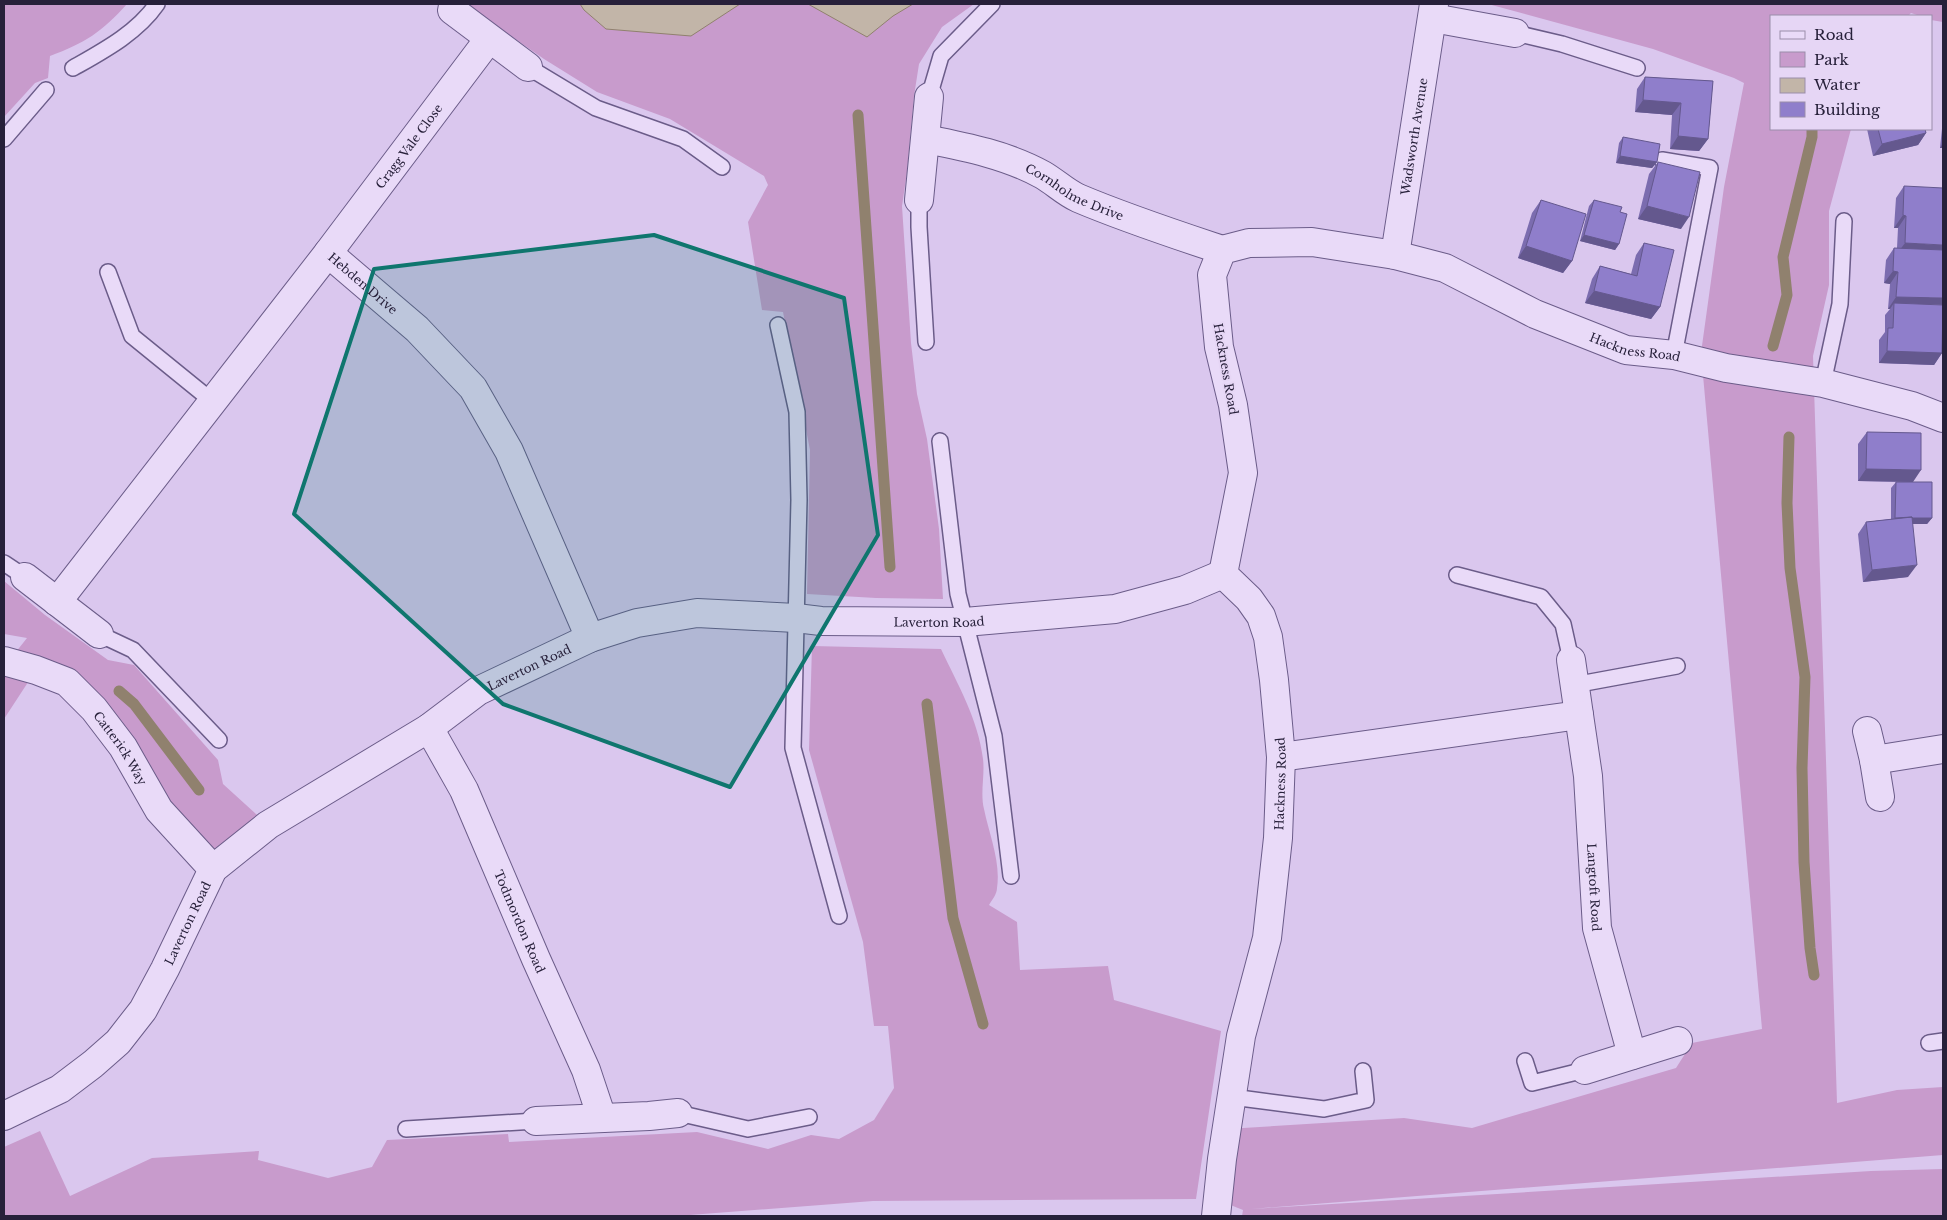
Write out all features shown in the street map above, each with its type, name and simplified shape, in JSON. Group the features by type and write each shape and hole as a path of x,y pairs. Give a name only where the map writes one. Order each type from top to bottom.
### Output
{"street":[{"path":"449,7 528,67"},
{"name":"Wadsworth Avenue","path":"1395,255 1434,11 1515,33"},
{"name":"Cragg Vale Close","path":"328,253 489,39"},
{"path":"919,200 929,97"},
{"name":"Cornholme Drive","path":"926,139 1000,156 1042,175 1075,196 1093,204 1222,250"},
{"name":"Hackness Road","path":"1216,1216 1222,1159 1241,1036 1266,938 1278,838 1281,757 1268,637 1261,616 1249,598 1223,574 1242,473 1233,405 1219,347 1212,275 1222,250 1249,243 1312,242 1395,255 1444,268 1534,314 1626,350 1674,355 1726,368 1823,383 1912,406 1943,418"},
{"name":"Hebden Drive","path":"57,602 328,253 417,328 472,388 509,450 590,638"},
{"path":"14,570 99,634"},
{"name":"Laverton Road","path":"4,1116 60,1089 118,1042 143,1010 213,869 268,825 430,728 478,691 590,638 637,623 697,613 821,621 965,622 1115,609 1185,590 1223,574"},
{"name":"Catterick Way","path":"4,661 36,670 66,682 94,709 123,747 159,810 213,869"},
{"name":"Langtoft Road","path":"1573,672 1588,776 1597,928 1632,1055"},
{"path":"1281,757 1579,715"},
{"name":"Todmordon Road","path":"430,728 464,790 586,1070 602,1118"},
{"path":"1867,731 1880,797"},
{"path":"1874,760 1943,749"},
{"path":"1585,1070 1678,1041"},
{"path":"536,1121 678,1113"}],"lane":[{"path":"74,68 111,47 150,15 157,4"},
{"path":"929,97 941,56 992,4"},
{"path":"1515,33 1562,44 1637,68"},
{"path":"528,67 596,108 683,139 722,167"},
{"path":"4,139 46,90"},
{"path":"1662,160 1710,168 1674,355"},
{"path":"919,200 926,342"},
{"path":"1823,383 1840,304 1844,221"},
{"path":"108,272 132,336 212,401"},
{"path":"778,325 797,412 799,500 794,748 839,916"},
{"path":"940,441 958,594 994,736 1011,876"},
{"path":"1457,575 1541,597 1563,624 1573,672 1677,666"},
{"path":"99,634 133,650 219,740"},
{"path":"1525,1061 1532,1083 1585,1070"},
{"path":"1232,1096 1324,1109 1366,1100 1363,1071"},
{"path":"678,1113 748,1129 809,1117"},
{"path":"406,1129 536,1121"}],"highlighted area":[{"path":"654,235 844,298 878,535 730,787 503,704 294,514 374,269"}],"green space":[{"path":"4,4 127,4 92,36 50,56 48,78 35,83 4,117"},
{"path":"465,4 974,4 942,27 919,64 902,206 911,343 917,394 927,439 939,529 943,599 807,594 810,450 783,312 762,310 748,222 768,185 764,176 670,119 597,92 544,59"},
{"path":"1488,4 1943,4 1943,22 1932,20 1932,15 1911,13 1909,15 1770,15 1770,130 1851,130 1829,211 1829,285 1813,356 1837,1103 1897,1090 1943,1087 1943,1155 1251,1209 1871,1171 1943,1169 1943,1216 1242,1216 1243,1210 1218,1200 1227,1129 1404,1118 1472,1128 1676,1068 1692,1043 1762,1029 1701,353 1724,187 1744,83 1653,49"},
{"path":"4,581 45,615 108,660 134,665 218,760 223,784 268,825 213,869 123,747 36,670 4,719 4,661 8,662 27,638 4,634"},
{"path":"812,646 941,649 977,730 983,759 983,803 994,848 998,878 997,890 989,905 1017,922 1020,970 1108,966 1114,1000 1221,1031 1196,1199 873,1201 677,1216 4,1216 4,1147 40,1131 70,1196 152,1158 259,1151 258,1160 328,1178 372,1167 387,1140 508,1134 509,1142 697,1132 768,1149 811,1135 839,1139 874,1120 894,1088 888,1026 874,1026 863,942 809,750"}],"water":[{"path":"580,4 740,4 691,36 606,29 584,10"},
{"path":"808,4 913,4 893,16 867,37"}],"building":[{"path":"1645,77 1713,81 1708,139 1678,136 1681,103 1643,100"},
{"path":"1878,130 1925,130 1926,133 1882,144"},
{"path":"1623,137 1660,144 1657,162 1620,156"},
{"path":"1658,162 1700,172 1689,217 1647,206"},
{"path":"1904,186 1943,188 1943,245 1905,243 1906,216 1903,215"},
{"path":"1541,200 1586,214 1572,261 1526,246"},
{"path":"1594,200 1622,207 1620,212 1627,214 1619,244 1584,235"},
{"path":"1644,243 1674,250 1660,307 1594,291 1600,266 1637,276"},
{"path":"1894,248 1943,250 1943,298 1896,297 1898,272 1893,271"},
{"path":"1894,303 1943,305 1942,353 1887,351 1888,328 1893,328"},
{"path":"1867,432 1921,433 1921,470 1866,469"},
{"path":"1896,482 1932,482 1932,518 1895,518"},
{"path":"1912,517 1917,565 1872,570 1866,522"}],"waterway":[{"path":"858,115 890,567"},
{"path":"1773,346 1787,295 1783,257 1812,137 1812,130"},
{"path":"1789,437 1787,503 1790,568 1805,677 1802,768 1804,862 1810,948 1814,975"},
{"path":"119,691 134,704 199,790"},
{"path":"927,704 953,918 983,1024"}]}
